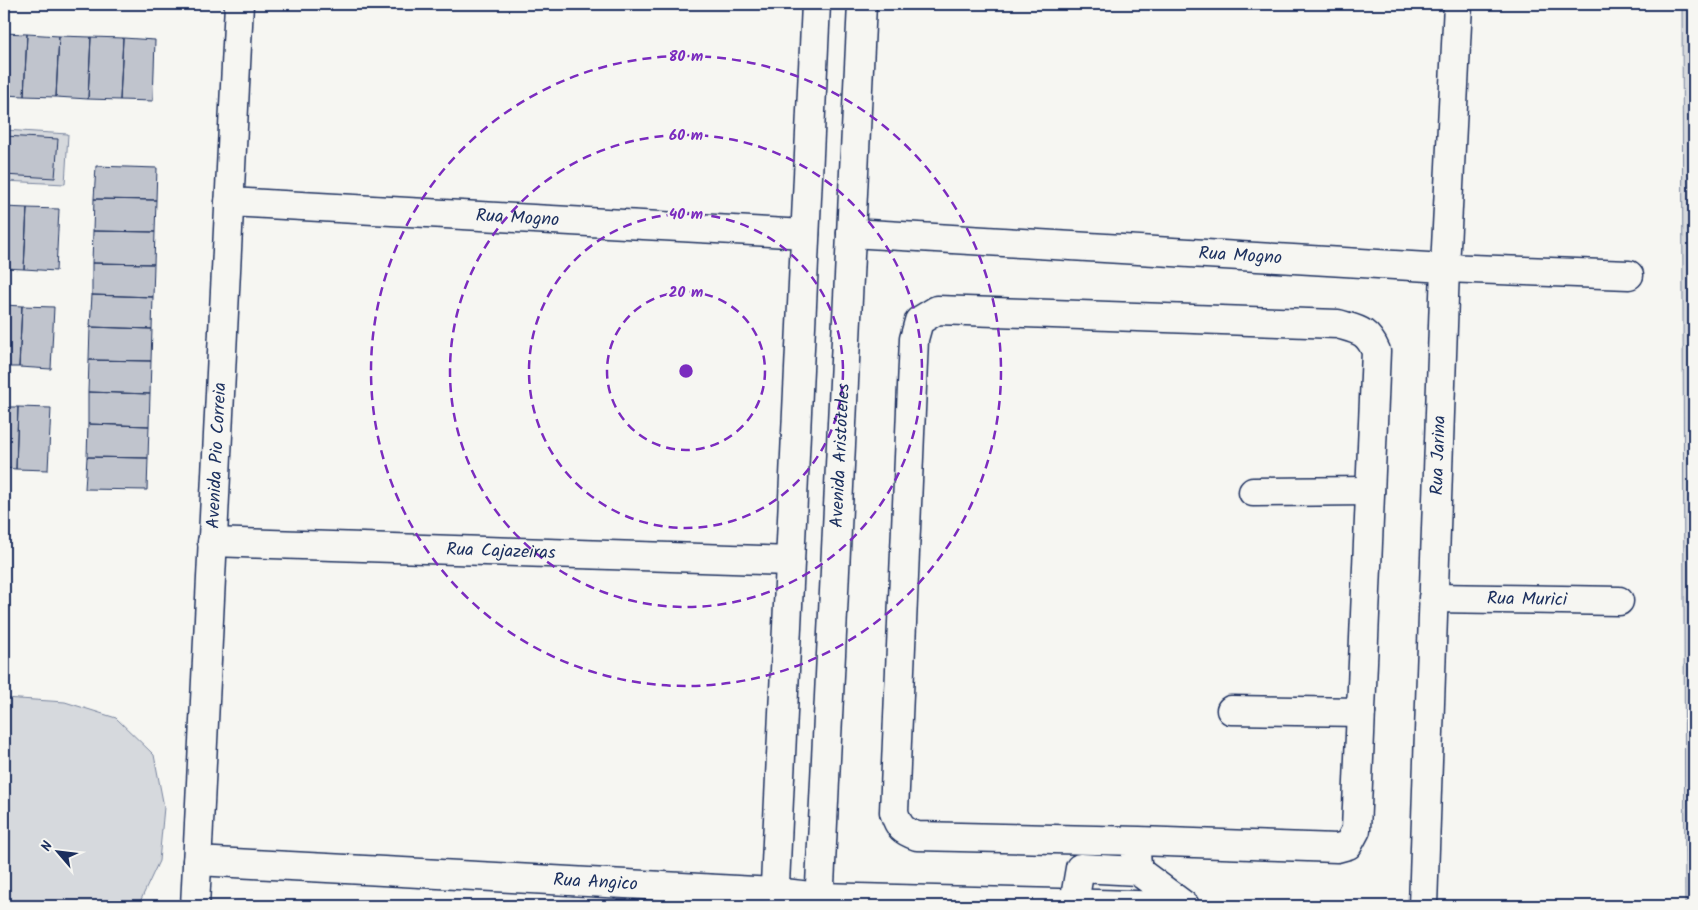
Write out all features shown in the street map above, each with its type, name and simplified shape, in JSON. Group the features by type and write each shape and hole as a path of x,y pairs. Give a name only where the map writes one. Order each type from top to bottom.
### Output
{"street":[{"name":"Avenida Pio Correia","path":"195,906 239,4"},
{"path":"775,899 816,4"},
{"name":"Avenida Aristóteles","path":"819,901 862,4"},
{"name":"Rua Jarina","path":"1423,906 1444,268 1458,4"},
{"name":"Rua Mogno","path":"229,202 805,234"},
{"name":"Rua Mogno","path":"851,233 1444,268 1629,275"},
{"path":"937,310 1338,324 1360,331 1371,340 1376,351 1361,712 1356,830 1348,845 1336,848 1063,838 917,836 905,832 898,823 894,812 914,339 919,320 937,310"},
{"path":"1253,492 1370,491"},
{"name":"Rua Cajazeiras","path":"212,542 790,561"},
{"name":"Rua Murici","path":"1433,598 1619,601"},
{"path":"1230,710 1361,712"},
{"path":"1074,904 1080,868 1081,840"},
{"path":"1138,871 1136,855 1140,841"},
{"name":"Rua Angico","path":"197,860 775,899 1173,906"},
{"path":"1080,868 1138,871 1185,906"}],"shaded area":[{"path":"1682,4 1694,4 1694,906 1685,906"},
{"path":"4,130 68,134 65,184 4,181"},
{"path":"4,698 65,702 116,718 154,755 164,807 159,861 138,906 4,906"}],"building":[{"path":"4,33 27,34 24,96 4,95"},
{"path":"27,34 59,36 56,97 24,96"},
{"path":"59,36 91,37 88,99 56,97"},
{"path":"91,37 123,38 120,100 88,99"},
{"path":"123,38 155,40 153,101 120,100"},
{"path":"4,136 58,139 55,178 4,175"},
{"path":"96,166 157,168 156,200 94,199"},
{"path":"94,199 156,200 155,232 93,231"},
{"path":"4,207 27,208 24,269 4,268"},
{"path":"27,208 59,209 56,271 24,269"},
{"path":"93,231 155,232 154,264 92,263"},
{"path":"92,263 154,264 153,297 92,295"},
{"path":"92,295 153,297 152,329 90,327"},
{"path":"4,305 22,306 19,367 4,367"},
{"path":"22,306 54,307 51,369 19,367"},
{"path":"90,327 152,329 151,361 89,360"},
{"path":"89,360 151,361 150,394 88,392"},
{"path":"88,392 150,394 149,426 88,424"},
{"path":"4,407 18,407 16,469 4,468"},
{"path":"18,407 51,408 48,470 16,469"},
{"path":"88,424 149,426 148,458 87,457"},
{"path":"87,457 148,458 147,490 85,489"}]}
